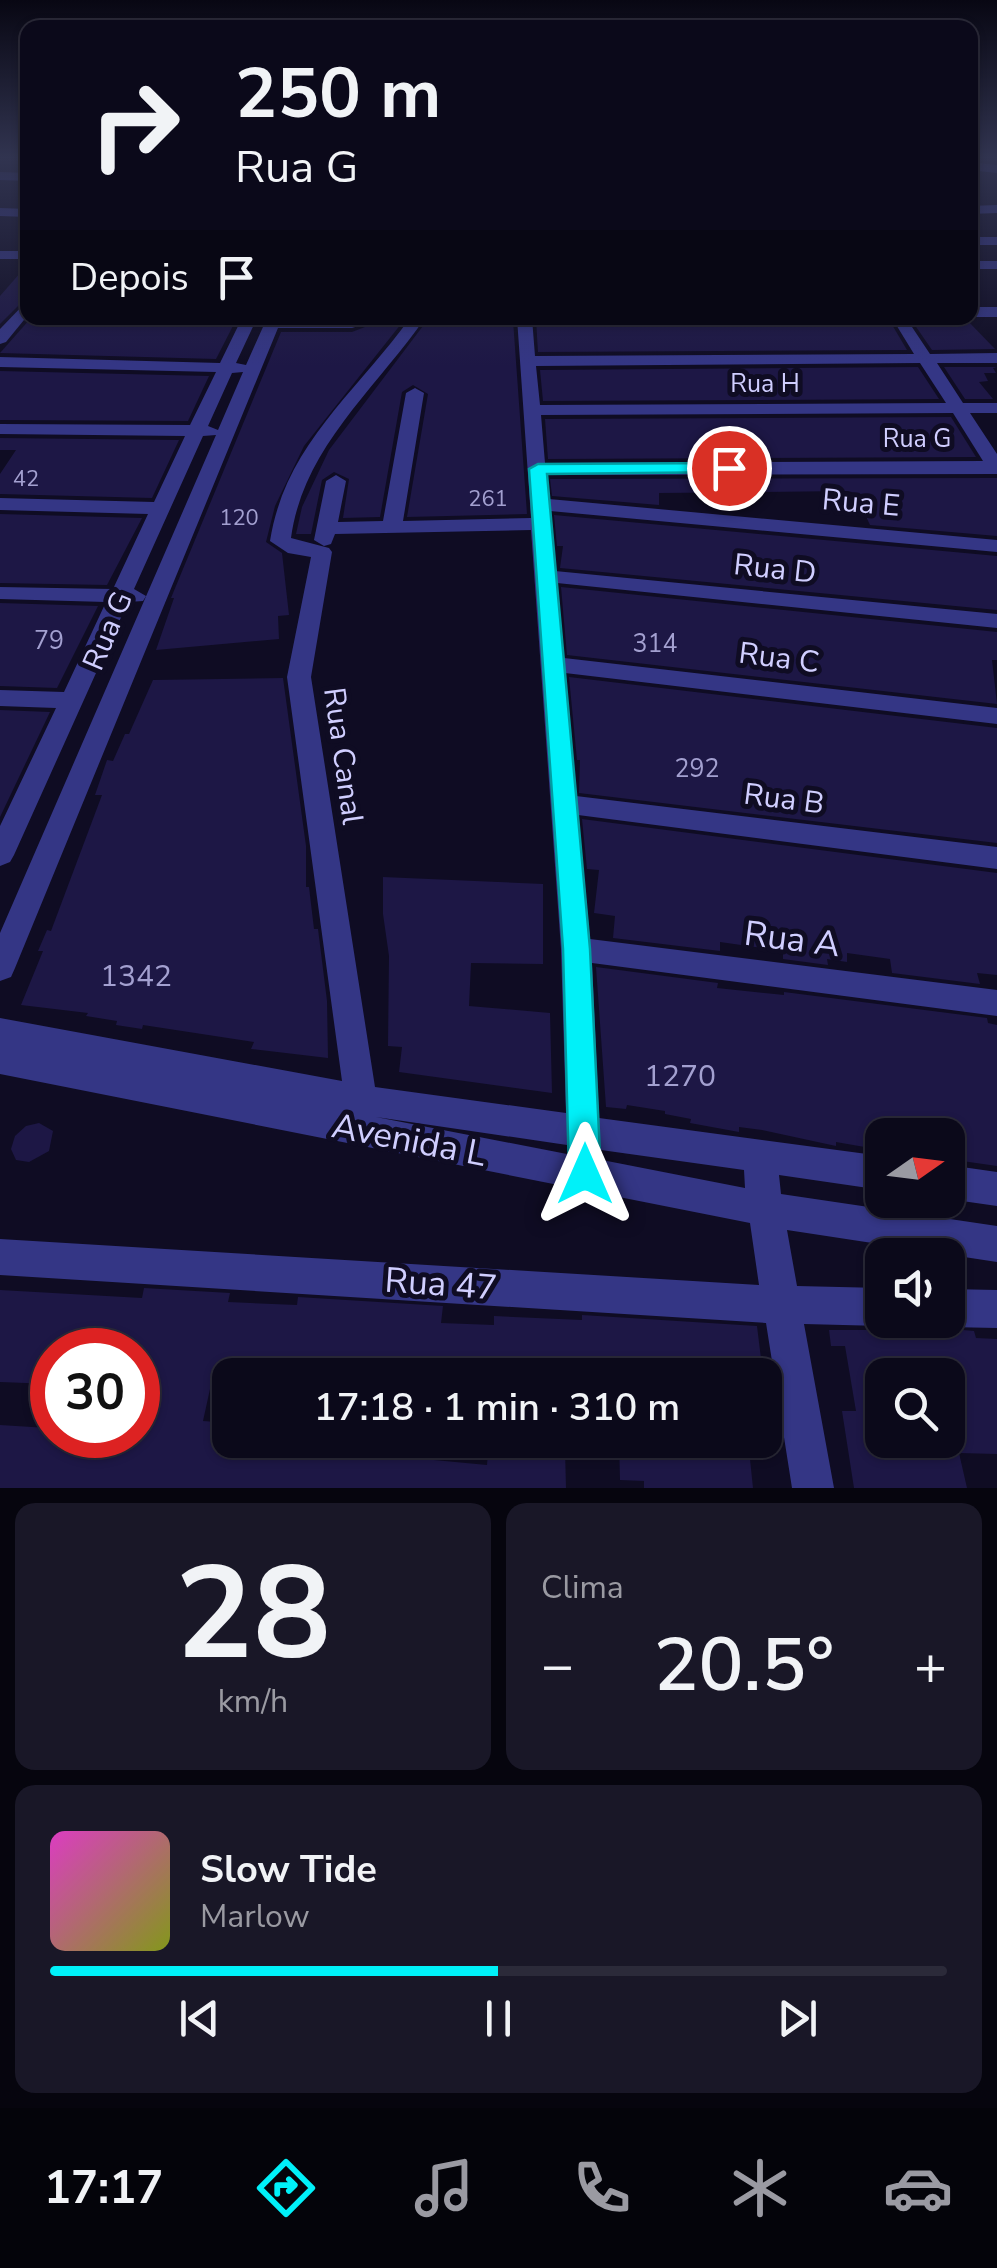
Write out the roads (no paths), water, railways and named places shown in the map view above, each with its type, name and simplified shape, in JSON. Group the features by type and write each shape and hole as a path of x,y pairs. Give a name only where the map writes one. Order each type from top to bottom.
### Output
{"street":[{"path":"0,339 20,313"},
{"name":"Rua G","path":"3,841 227,368 260,325"},
{"name":"Rua G","path":"0,968 252,369 263,325"},
{"path":"324,540 296,549 280,541 281,514 294,483 324,435 413,325"},
{"path":"525,325 576,949 585,1174"},
{"path":"904,325 997,467"},
{"path":"529,361 994,362"},
{"path":"0,362 252,369"},
{"path":"392,524 415,393"},
{"name":"Rua H","path":"533,410 997,408"},
{"path":"0,429 224,432"},
{"name":"Rua G","path":"538,469 997,467"},
{"name":"Rua Canal","path":"336,481 298,677 361,1100"},
{"path":"0,504 162,508"},
{"name":"Rua E","path":"324,540 392,524 542,514 997,546"},
{"name":"Rua D","path":"546,576 997,621"},
{"path":"0,592 155,597"},
{"name":"Rua C","path":"553,664 997,716"},
{"path":"0,698 73,700"},
{"name":"Rua B","path":"564,804 997,858"},
{"path":"3,841 54,836"},
{"name":"Rua A","path":"576,949 997,1003"},
{"name":"Avenida L","path":"0,1032 361,1100 865,1171"},
{"name":"Avenida L","path":"0,1060 765,1209 997,1244"},
{"path":"760,1156 765,1209 813,1488"},
{"path":"965,1184 997,1188"},
{"name":"Rua 47","path":"0,1257 783,1305 865,1307"},
{"path":"965,1308 997,1309"}]}
